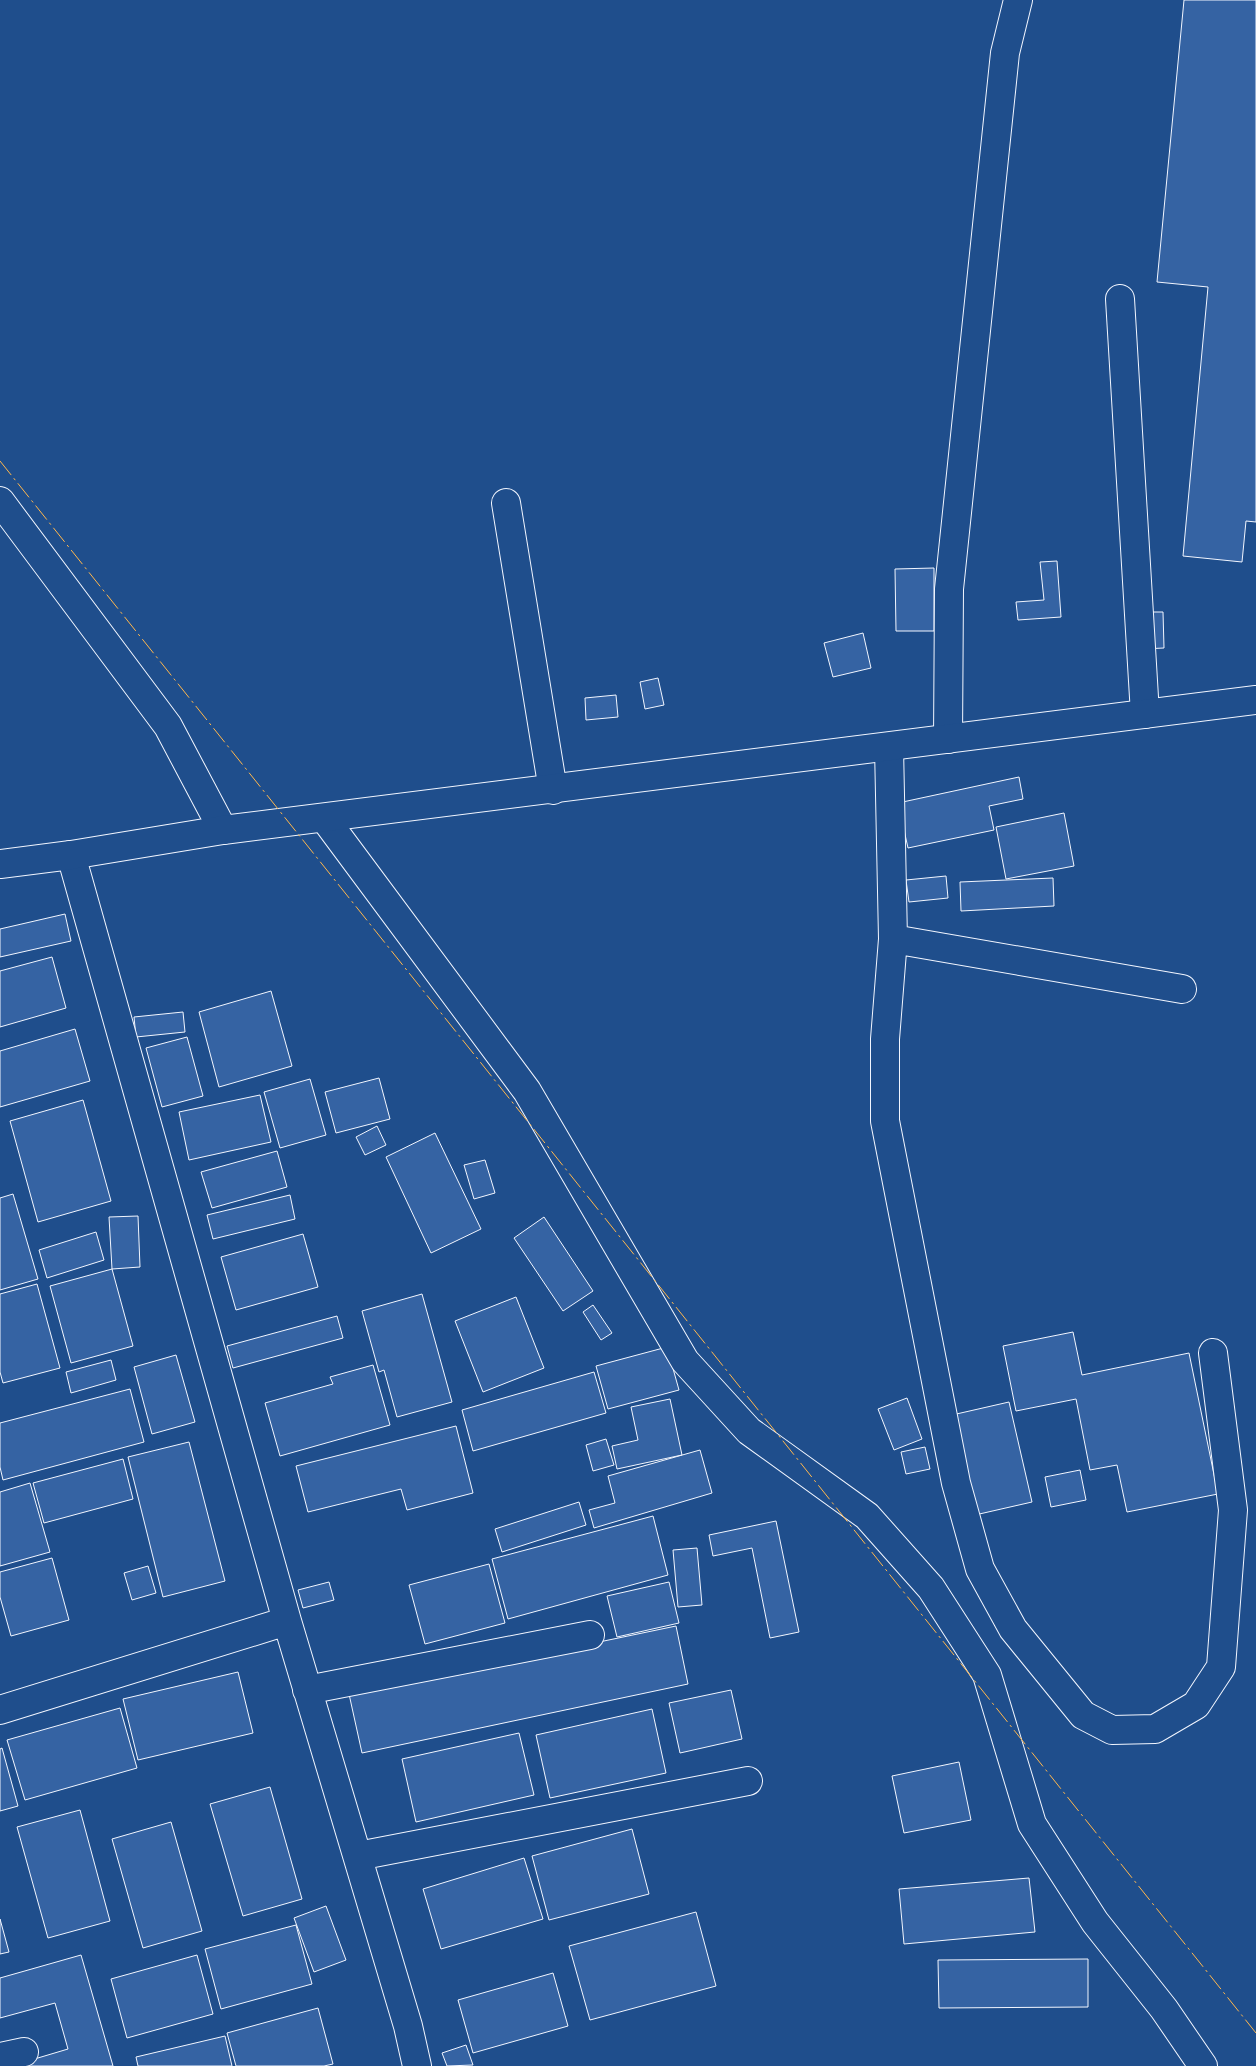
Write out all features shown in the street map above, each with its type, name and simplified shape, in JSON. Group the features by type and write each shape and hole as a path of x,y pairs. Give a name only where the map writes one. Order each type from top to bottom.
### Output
{"street":[{"path":"948,739 949,589 1005,53 1018,0"},
{"path":"1120,298 1145,714"},
{"path":"0,502 168,726 223,830"},
{"path":"506,503 553,790"},
{"path":"0,864 71,856 223,830 325,819 1256,700"},
{"path":"889,747 893,940 885,1038 885,1121 956,1483 980,1569 1013,1630 1083,1715 1112,1730 1155,1729 1196,1705 1221,1667 1233,1510 1213,1352"},
{"path":"325,819 527,1092 685,1362 749,1430 867,1516 931,1588 987,1676 1032,1824 1095,1922 1164,2008 1203,2066"},
{"path":"71,856 307,1690 408,2026 417,2066"},
{"path":"893,940 1182,989"},
{"path":"0,1710 287,1620"},
{"path":"307,1690 590,1635"},
{"path":"358,1856 748,1781"}],"building":[{"path":"1184,0 1256,0 1256,522 1246,521 1242,562 1183,556 1208,287 1157,282"},
{"path":"1057,561 1061,617 1018,620 1016,602 1044,600 1040,562"},
{"path":"934,568 934,631 896,631 895,569"},
{"path":"1140,612 1163,612 1164,648 1142,649"},
{"path":"863,633 871,668 833,677 824,643"},
{"path":"658,678 664,705 645,709 640,682"},
{"path":"616,695 618,717 586,720 585,698"},
{"path":"1019,777 1023,799 989,806 994,830 908,848 898,803"},
{"path":"1064,813 1074,866 1006,879 996,827"},
{"path":"946,876 948,898 909,902 906,880"},
{"path":"1053,878 1054,906 961,911 960,882"},
{"path":"65,914 71,941 0,957 0,929"},
{"path":"52,957 66,1008 0,1027 0,971"},
{"path":"271,991 292,1066 219,1087 199,1012"},
{"path":"183,1012 185,1032 136,1037 134,1017"},
{"path":"75,1029 90,1081 0,1107 0,1051"},
{"path":"187,1037 203,1096 162,1107 146,1048"},
{"path":"379,1078 390,1119 336,1133 325,1092"},
{"path":"310,1079 326,1135 280,1148 264,1092"},
{"path":"260,1095 271,1142 189,1160 179,1112"},
{"path":"83,1100 111,1201 38,1222 10,1121"},
{"path":"377,1126 386,1145 365,1155 356,1137"},
{"path":"435,1133 481,1229 431,1253 386,1157"},
{"path":"277,1151 287,1187 212,1208 201,1172"},
{"path":"485,1160 495,1193 474,1199 464,1165"},
{"path":"13,1194 38,1279 0,1290 0,1198"},
{"path":"290,1195 295,1219 213,1239 207,1215"},
{"path":"138,1216 140,1267 112,1269 109,1217"},
{"path":"544,1217 593,1291 563,1311 514,1238"},
{"path":"96,1232 104,1260 47,1278 39,1250"},
{"path":"303,1234 318,1287 236,1310 221,1257"},
{"path":"112,1269 133,1346 71,1363 50,1286"},
{"path":"37,1284 60,1368 3,1383 0,1372 0,1294"},
{"path":"422,1294 452,1402 397,1417 384,1370 379,1372 362,1311"},
{"path":"516,1297 544,1368 483,1392 455,1321"},
{"path":"593,1305 612,1333 601,1340 583,1312"},
{"path":"337,1316 343,1338 233,1368 227,1346"},
{"path":"1073,1332 1082,1375 1189,1353 1218,1494 1127,1512 1117,1465 1090,1470 1076,1399 1016,1411 1003,1346"},
{"path":"667,1347 679,1390 608,1409 596,1366"},
{"path":"176,1355 195,1422 152,1434 134,1367"},
{"path":"111,1360 116,1380 71,1393 66,1372"},
{"path":"373,1365 390,1425 280,1456 265,1403 333,1384 330,1377"},
{"path":"594,1372 606,1413 473,1451 462,1410"},
{"path":"130,1389 144,1442 3,1480 0,1467 0,1423"},
{"path":"907,1398 922,1439 894,1450 878,1409"},
{"path":"670,1399 682,1455 617,1469 612,1446 638,1440 631,1407"},
{"path":"1009,1402 1032,1502 975,1515 952,1415"},
{"path":"456,1426 473,1493 407,1510 401,1489 308,1512 296,1466"},
{"path":"606,1439 614,1465 593,1471 586,1445"},
{"path":"189,1442 225,1581 163,1597 128,1457"},
{"path":"925,1447 930,1469 906,1474 901,1452"},
{"path":"700,1450 712,1493 594,1528 589,1510 615,1503 608,1476"},
{"path":"123,1459 133,1499 44,1523 33,1483"},
{"path":"1080,1470 1086,1500 1051,1507 1045,1477"},
{"path":"30,1483 50,1552 0,1566 0,1492"},
{"path":"579,1502 586,1525 502,1552 495,1529"},
{"path":"653,1516 668,1575 508,1619 492,1559"},
{"path":"776,1521 799,1632 770,1638 752,1548 713,1556 709,1535"},
{"path":"697,1548 702,1605 678,1607 673,1550"},
{"path":"52,1558 69,1620 11,1636 0,1597 0,1572"},
{"path":"489,1564 505,1623 425,1644 409,1585"},
{"path":"148,1566 156,1593 132,1600 124,1573"},
{"path":"329,1582 334,1600 303,1608 298,1590"},
{"path":"669,1582 679,1623 617,1637 607,1596"},
{"path":"676,1626 688,1684 362,1753 349,1694"},
{"path":"238,1672 253,1733 138,1760 123,1699"},
{"path":"731,1690 742,1739 680,1753 669,1703"},
{"path":"120,1708 137,1768 25,1800 7,1740"},
{"path":"652,1709 666,1773 550,1798 536,1735"},
{"path":"519,1733 534,1795 416,1822 402,1759"},
{"path":"2,1748 18,1806 0,1811 0,1749"},
{"path":"959,1762 971,1820 904,1833 892,1776"},
{"path":"270,1787 302,1899 243,1916 210,1804"},
{"path":"80,1810 110,1921 48,1938 17,1827"},
{"path":"171,1822 202,1931 143,1948 112,1839"},
{"path":"632,1829 649,1894 549,1920 532,1856"},
{"path":"524,1858 543,1919 441,1949 423,1889"},
{"path":"1029,1878 1035,1932 904,1944 899,1889"},
{"path":"326,1906 346,1960 314,1972 294,1918"},
{"path":"696,1912 716,1986 590,2020 569,1946"},
{"path":"0,1919 9,1952 0,1954"},
{"path":"296,1925 312,1984 221,2009 205,1949"},
{"path":"81,1955 113,2066 11,2066 68,2049 55,2003 0,2018 0,1978"},
{"path":"197,1955 213,2014 127,2038 111,1979"},
{"path":"1088,1959 1088,2007 939,2008 938,1960"},
{"path":"553,1973 568,2026 473,2053 458,2000"},
{"path":"318,2008 333,2064 324,2066 236,2066 227,2033"},
{"path":"225,2036 232,2066 138,2066 136,2057"},
{"path":"466,2045 473,2065 447,2066 442,2053"}],"power":[{"path":"0,461 1256,2033"}]}
